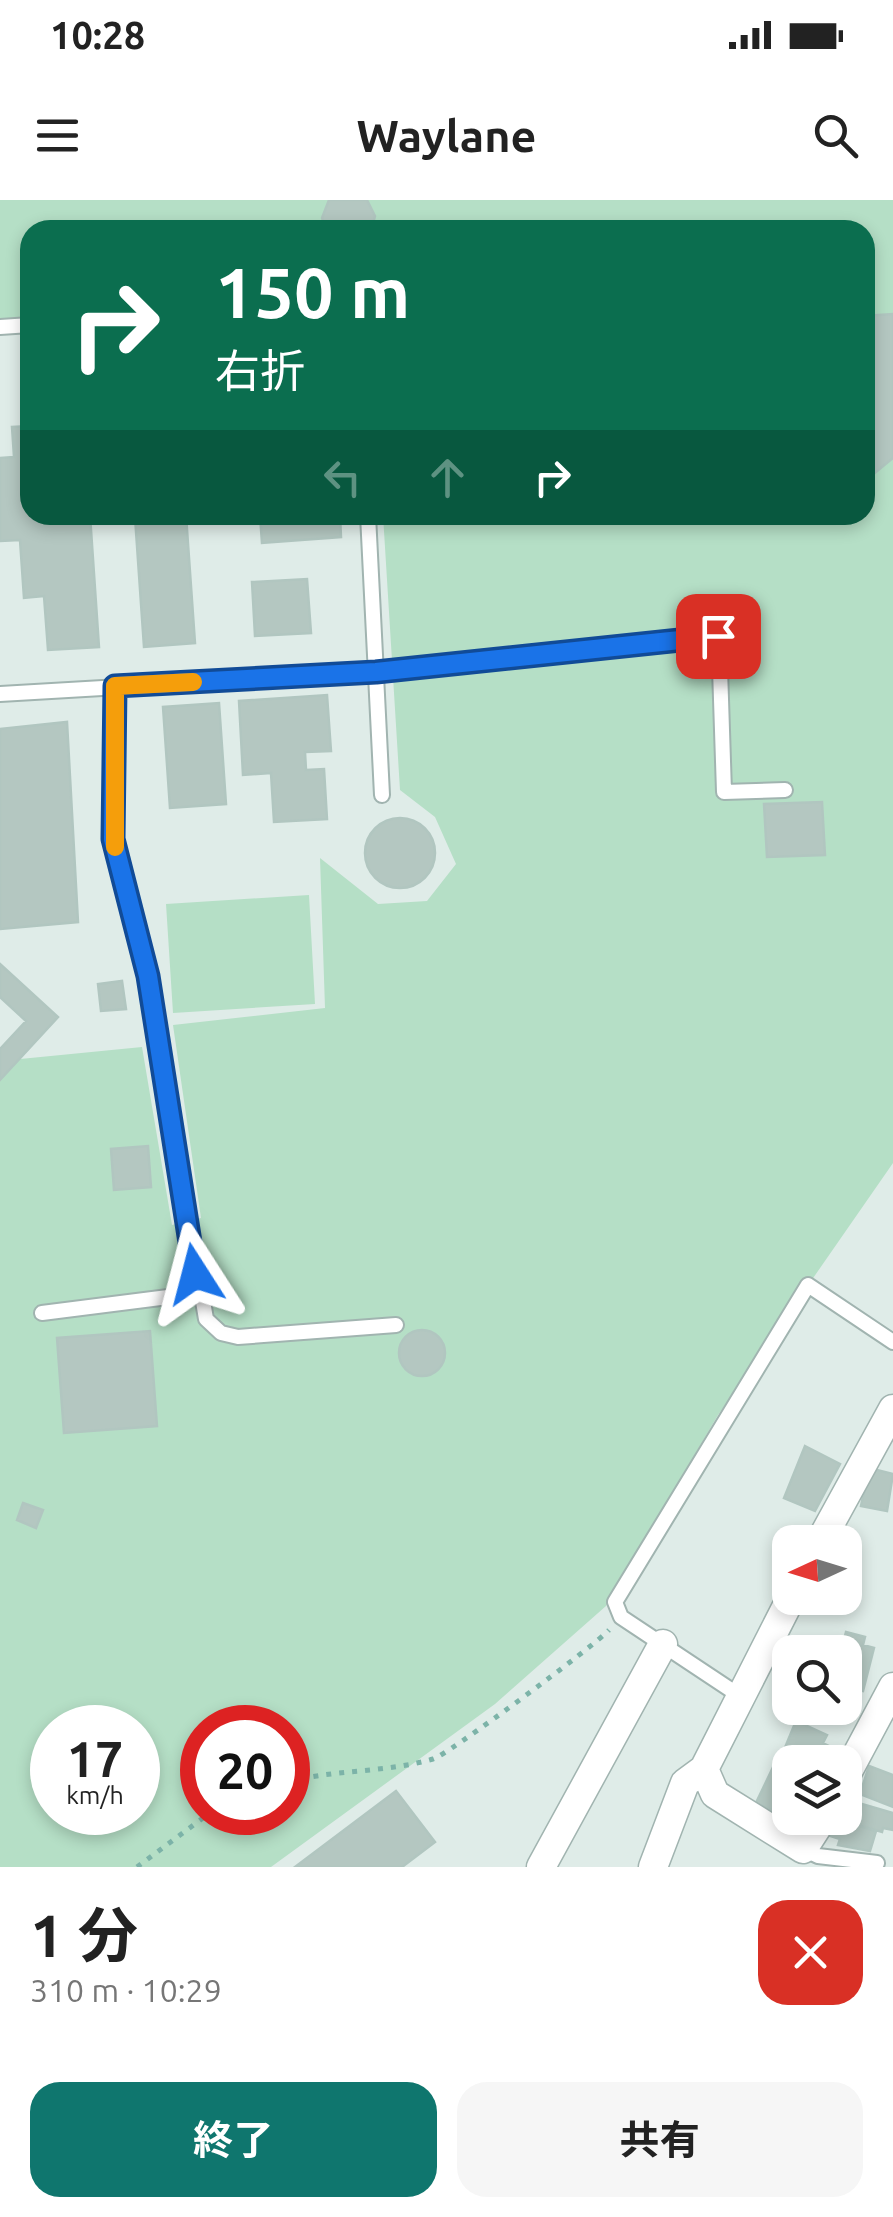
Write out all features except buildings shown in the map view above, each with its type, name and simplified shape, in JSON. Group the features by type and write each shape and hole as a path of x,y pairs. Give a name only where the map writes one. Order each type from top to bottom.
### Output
{"street":[{"path":"829,1525 893,1409"},
{"path":"653,1867 684,1783 704,1768 782,1615"},
{"path":"541,1867 663,1644"},
{"path":"862,1746 892,1690"},
{"path":"704,1768 714,1794 803,1849 812,1835"}],"lane":[{"path":"369,525 382,794"},
{"path":"0,694 376,672 718,636 724,792 785,790"},
{"path":"115,686 113,839 148,976 195,1274 206,1319 221,1333 238,1338 396,1325"},
{"path":"42,1312 176,1296 195,1274"},
{"path":"740,1696 621,1617 615,1602 808,1284 893,1342"},
{"path":"803,1849 818,1856 877,1862"}],"path":[{"path":"310,1776 397,1768 440,1758 601,1639 621,1617"},
{"path":"137,1867 180,1835"}],"green space":[{"path":"0,200 893,200 893,1163 718,1415 606,1606 495,1704 271,1867 0,1867 0,1061 142,1047 172,1225 201,1218 173,1025 325,1008 320,858 378,904 427,901 456,864 435,817 400,790 384,525 875,525 875,220 20,220 20,326 0,327"},
{"path":"309,895 315,1004 173,1013 166,904"}],"slow traffic":[{"path":"115,847 115,686 193,682"}],"route":[{"path":"195,1274 148,976 113,839 115,686 376,672 718,636"}]}
